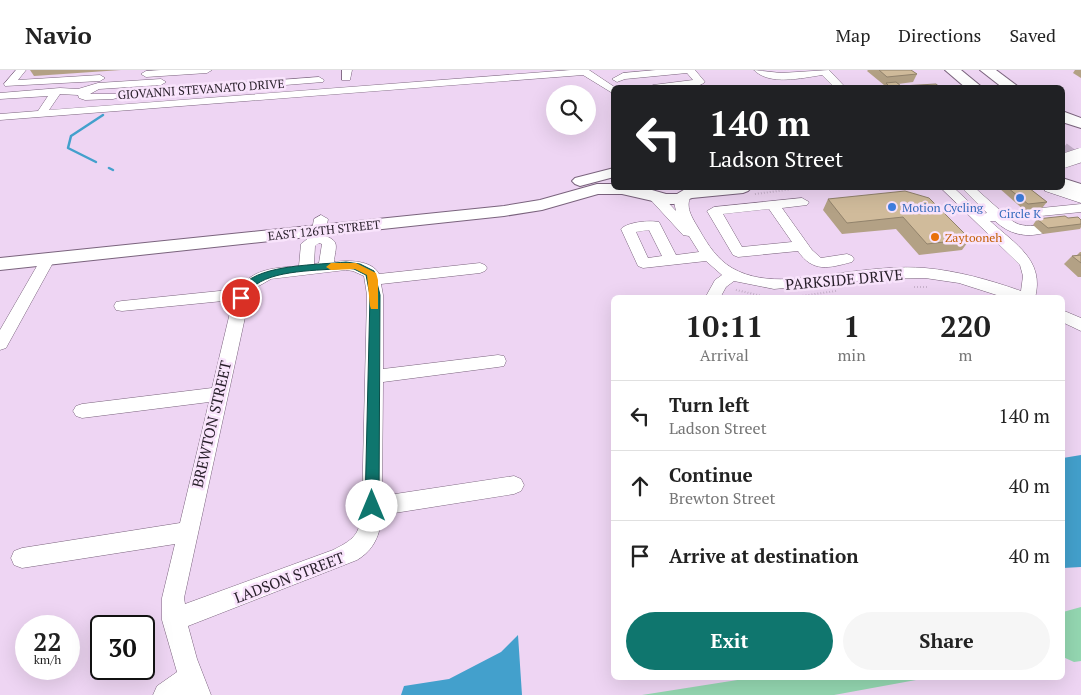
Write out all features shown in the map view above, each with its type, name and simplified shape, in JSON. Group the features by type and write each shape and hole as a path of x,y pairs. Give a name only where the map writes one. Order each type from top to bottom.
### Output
{"highway":[{"path":"934,70 954,85"},
{"path":"952,70 972,85"},
{"path":"971,70 992,85"},
{"path":"987,70 1009,85"},
{"path":"1065,117 1081,123"},
{"path":"1065,184 1081,190"}],"main road":[{"path":"1065,147 1081,144"},
{"path":"1065,160 1081,155"},
{"name":"EAST 126TH STREET","path":"0,252 319,229 520,197 611,173"},
{"name":"EAST 126TH STREET","path":"0,264 511,210 542,205 597,188 611,189"},
{"name":"EAST 126TH STREET","path":"628,190 670,199 689,192"},
{"path":"689,192 716,190"}],"street":[{"path":"0,95 21,70"},
{"path":"9,84 208,70"},
{"path":"601,83 623,76 689,70 700,82 677,85"},
{"path":"759,70 766,75 775,76 824,71 838,85"},
{"path":"583,71 611,89"},
{"name":"GIOVANNI STEVANATO DRIVE","path":"0,117 583,71"},
{"path":"0,95 58,91 63,93 85,90 83,96 90,98 215,83 340,75"},
{"path":"617,79 623,85"},
{"path":"41,114 58,91"},
{"path":"0,104 36,102"},
{"path":"949,190 981,218 1026,263 1031,281 1028,295"},
{"path":"970,190 1016,230 1039,230"},
{"path":"1056,190 1081,199"},
{"name":"PARKSIDE DRIVE","path":"689,192 681,202 682,210 705,253"},
{"name":"PARKSIDE DRIVE","path":"645,193 716,264 726,279 774,284 894,272 963,280 1013,295"},
{"path":"802,202 714,211 738,252 802,246"},
{"path":"773,205 811,259 820,263 847,259"},
{"path":"981,218 1081,208"},
{"path":"306,269 308,244 319,229 329,242 326,267"},
{"path":"671,260 705,253"},
{"path":"0,344 4,330 48,259"},
{"path":"122,306 243,294 247,287 261,277 280,272 306,269 356,266 371,273 373,280 480,268"},
{"path":"714,295 726,279"},
{"name":"LADSON STREET","path":"174,620 352,552 367,539 370,531 372,506 375,295 373,280"},
{"name":"BREWTON STREET","path":"195,686 181,650 174,620 173,598 218,394 243,294"},
{"path":"1065,317 1081,325"},
{"path":"373,377 498,361"},
{"path":"82,411 218,394"},
{"path":"372,506 514,485"},
{"path":"22,558 187,532"},
{"path":"166,695 195,686"}],"path":[{"path":"726,279 747,294 753,295"},
{"path":"911,287 930,287"},
{"path":"812,295 836,292"}],"green space":[{"path":"1081,607 1081,661 1074,662 1065,658 1065,611"},
{"path":"737,680 916,680 834,695 642,695"}],"water":[{"path":"1081,455 1081,567 1065,568 1065,458"},
{"path":"518,635 522,695 401,695 404,686 449,679 501,652"}],"building":[{"path":"879,70 911,70 917,74 887,77"},
{"path":"896,82 900,85 888,85 886,83"},
{"path":"1010,190 1032,190 1047,202 1028,204"},
{"path":"905,191 929,198 970,239 927,244 903,217 847,223 828,199"},
{"path":"1065,216 1068,218 1078,217 1081,220 1081,224 1048,228 1037,219"},
{"path":"1081,255 1081,263 1072,256"}],"waterway":[{"path":"96,162 68,148 71,136 103,115"},
{"path":"109,168 113,170"}],"tunnel":[{"path":"1065,152 1081,164"}],"slow traffic":[{"path":"331,267 356,266 371,273 375,306"}],"place":[{"name":"Circle K","path":"1020,198"},
{"name":"Motion Cycling","path":"892,207"},
{"name":"Zaytooneh","path":"935,237"}],"route":[{"path":"241,298 252,282 268,274 346,265 356,266 371,273 375,295 372,506"}]}
